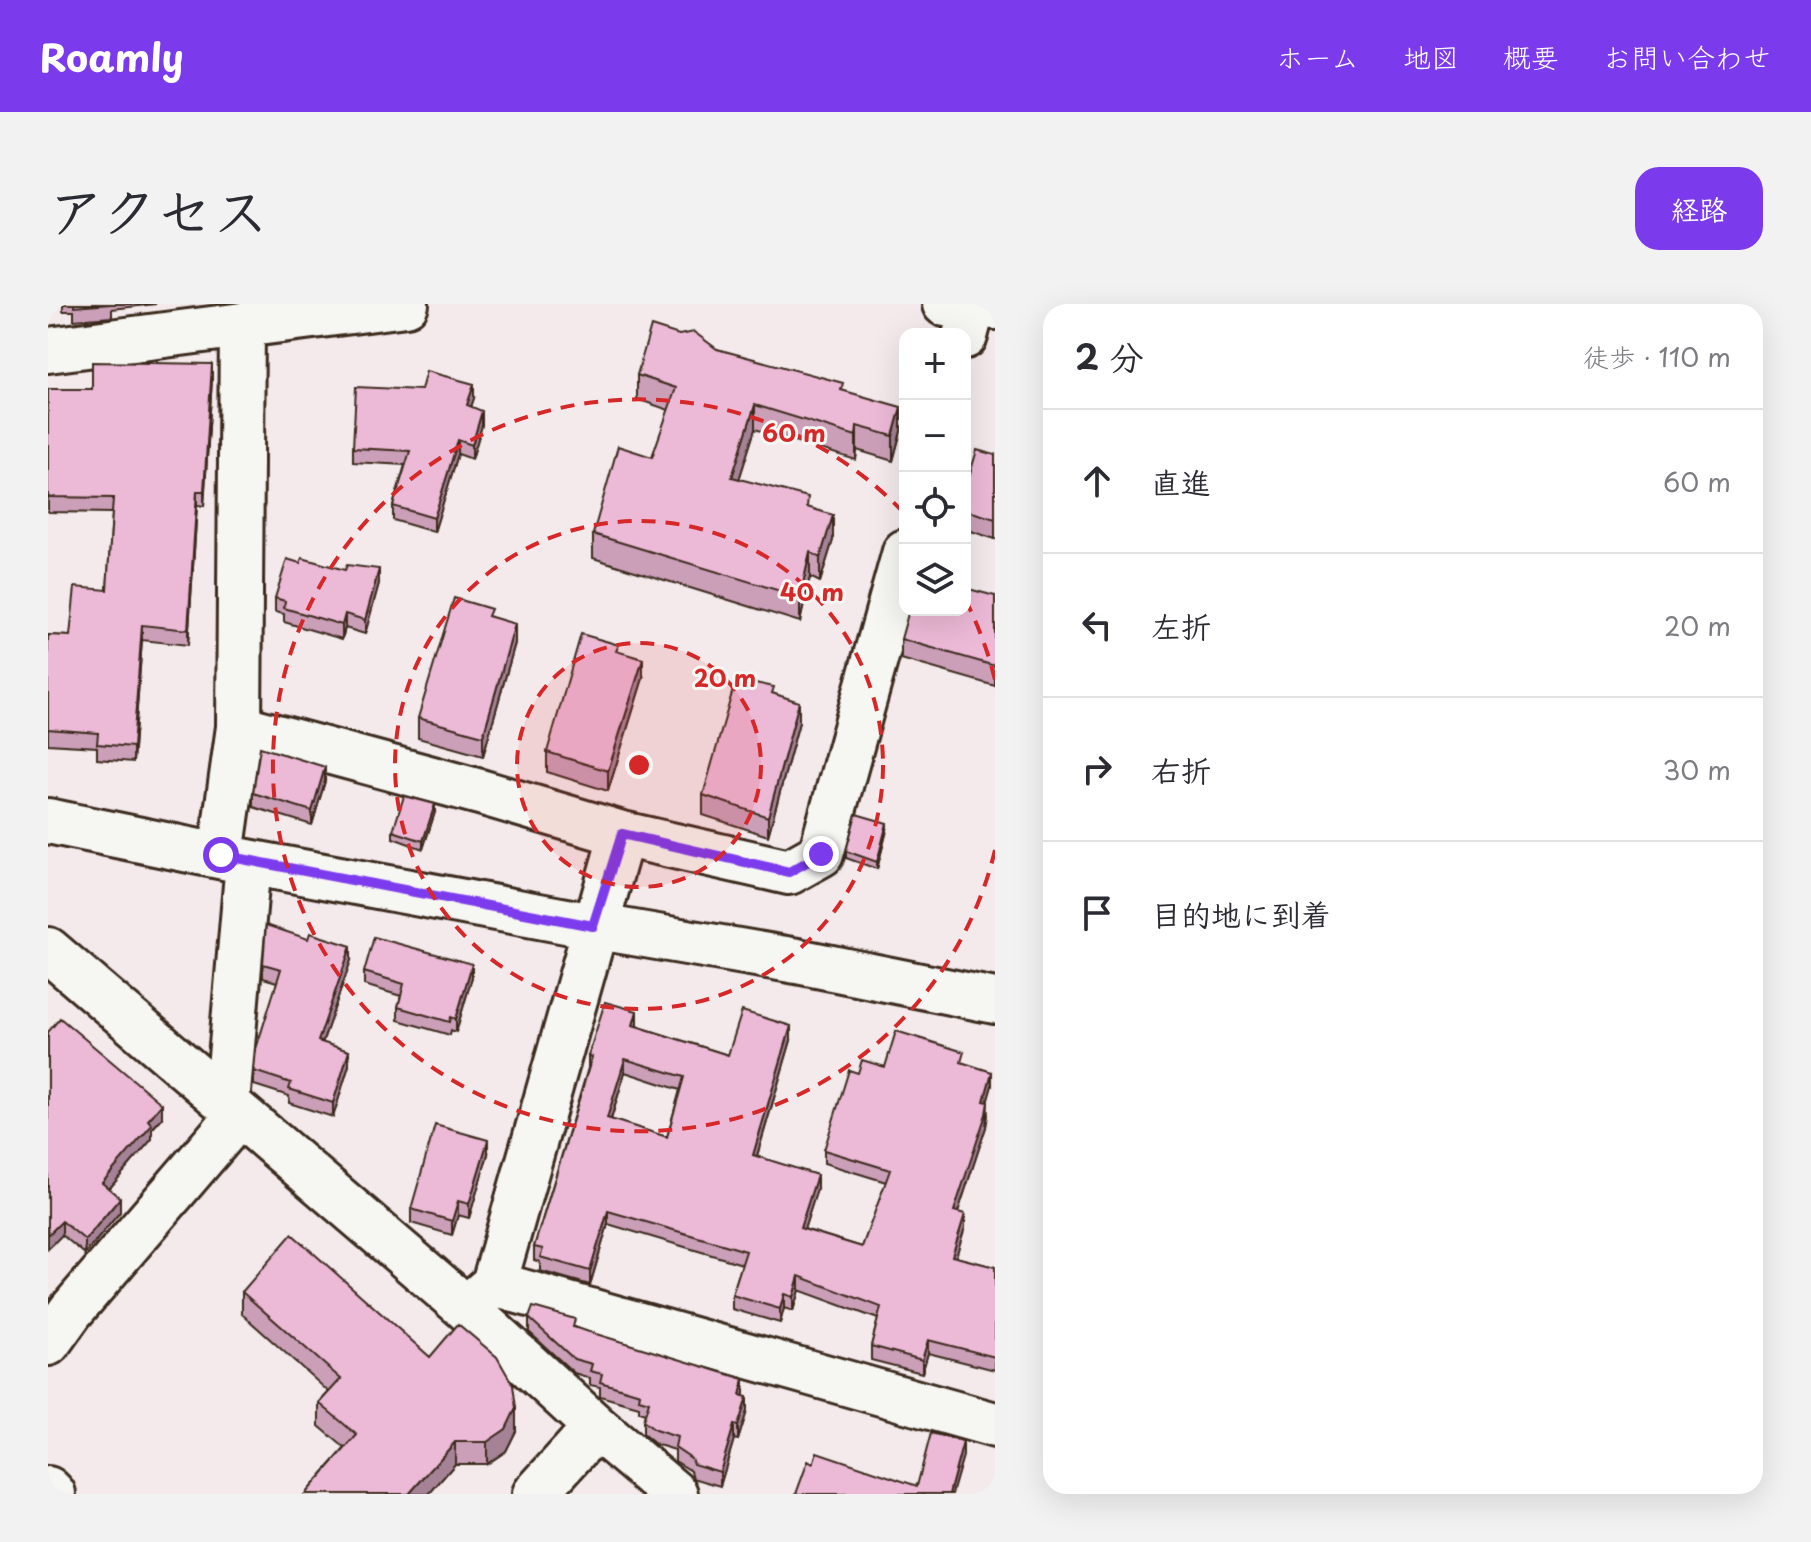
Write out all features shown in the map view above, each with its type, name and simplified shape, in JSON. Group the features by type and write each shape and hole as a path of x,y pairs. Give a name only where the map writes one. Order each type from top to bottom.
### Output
{"main road":[{"path":"48,350 406,304"},
{"path":"48,1343 233,1109 242,325"},
{"path":"239,727 622,834 789,872 821,854 899,574"},
{"path":"48,821 995,1001"},
{"path":"480,1296 622,834"},
{"path":"48,950 233,1109 480,1296 596,1427 675,1494"},
{"path":"480,1296 995,1425"},
{"path":"535,1494 596,1427"},
{"path":"48,1489 53,1494"}],"building":[{"path":"74,304 111,304 74,307"},
{"path":"651,326 679,335 694,332 717,349 843,383 841,390 899,406 893,436 857,426 856,436 755,405 732,477 808,497 807,507 833,515 820,558 810,552 800,597 593,534 618,446 652,457 676,388 637,375"},
{"path":"92,362 212,364 204,491 197,491 188,630 142,625 133,747 97,744 98,733 48,729 48,635 70,636 75,587 107,590 113,498 48,497 48,389 92,389"},
{"path":"426,371 474,384 467,405 482,411 472,445 458,440 434,518 393,506 410,451 353,448 356,387 421,390"},
{"path":"977,450 995,455 995,519 971,512 971,470"},
{"path":"302,558 345,570 347,565 379,569 365,620 345,614 342,625 284,608 285,601 275,598 287,559 300,563"},
{"path":"971,590 995,596 995,666 901,639 907,616 971,616"},
{"path":"454,598 491,609 488,616 515,624 483,736 418,718"},
{"path":"581,634 619,645 616,651 643,659 608,771 547,752"},
{"path":"736,679 774,687 772,693 799,702 768,817 703,795"},
{"path":"260,747 325,767 312,811 253,793"},
{"path":"404,796 435,804 423,841 393,831"},
{"path":"856,814 887,823 877,862 846,851"},
{"path":"266,925 308,939 310,933 351,946 318,1041 349,1051 333,1103 289,1089 291,1083 254,1071 256,1049 281,969 263,964"},
{"path":"374,937 472,964 456,1019 451,1017 450,1022 398,1007 404,984 364,972"},
{"path":"605,1002 637,1011 633,1025 728,1055 742,1011 791,1026 753,1155 817,1175 800,1228 862,1247 890,1170 824,1150 849,1070 858,1073 862,1060 885,1067 896,1031 964,1052 961,1062 992,1072 984,1101 988,1102 986,1114 954,1211 965,1214 952,1256 995,1267 995,1357 928,1340 922,1360 871,1346 881,1307 799,1276 793,1297 784,1294 780,1309 732,1295 746,1251 608,1211 590,1271 540,1257 543,1249 534,1247 592,1057 588,1056","holes":["625,1059 684,1077 667,1137 607,1118"]},
{"path":"60,1018 162,1104 148,1120 152,1125 102,1183 120,1198 85,1240 62,1221 48,1235 48,1032"},
{"path":"435,1125 488,1140 469,1204 458,1201 452,1221 411,1209"},
{"path":"292,1234 430,1357 458,1324 497,1357 513,1385 516,1408 506,1429 487,1442 455,1442 409,1494 305,1494 357,1435 319,1403 341,1379 242,1292"},
{"path":"533,1307 575,1319 573,1327 744,1379 740,1395 747,1397 738,1426 734,1425 720,1472 693,1464 691,1458 675,1447 677,1437 655,1430 643,1421 649,1402 639,1399 640,1394 600,1382 602,1374 590,1371 592,1364 574,1359 529,1318"},
{"path":"931,1433 963,1442 949,1494 796,1494 808,1461 813,1464 817,1452 917,1486"}],"route":[{"path":"221,855 593,926 622,834 789,872 821,854"}]}
